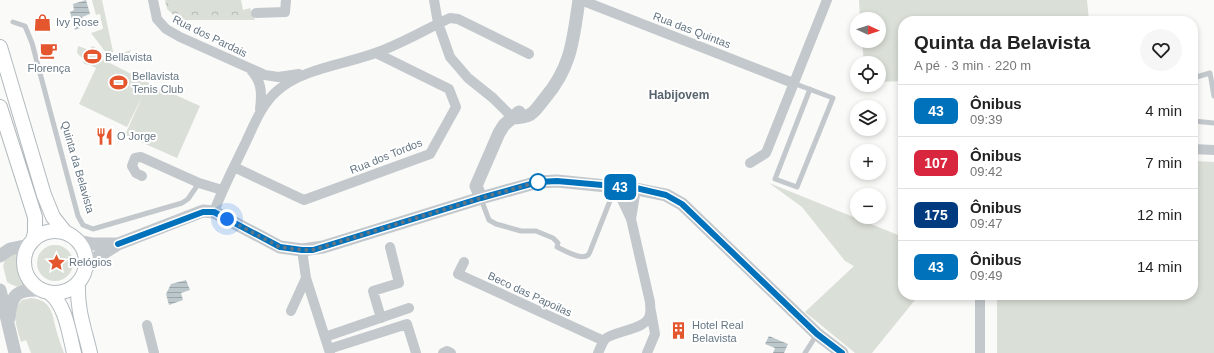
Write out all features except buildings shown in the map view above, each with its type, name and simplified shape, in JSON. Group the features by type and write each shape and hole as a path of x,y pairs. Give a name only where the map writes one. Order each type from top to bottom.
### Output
{"main road":[{"path":"0,47 44,195 53,217 65,232 78,241 84,252 86,264 81,277 80,314 90,353"},
{"path":"0,107 35,217 35,233 24,261 26,272 32,283 57,298 63,313 74,353"},
{"path":"31,243 44,233 53,231 65,232"},
{"path":"46,292 65,292 81,277"}],"street":[{"name":"Rua dos Pardais","path":"153,0 157,19 166,29 180,37 265,75 278,77 308,73"},
{"path":"256,13 285,12 286,0"},
{"path":"434,0 438,23 450,57 468,78 493,98 512,118"},
{"path":"481,198 476,186 499,133 504,125 519,111 541,102 552,90 562,74 569,57 574,37 580,0"},
{"name":"Rua das Quintas","path":"580,0 793,83"},
{"path":"750,163 766,153 827,1"},
{"path":"214,212 222,190 266,101 278,90 308,73 376,53 401,43 450,18 458,19 529,54"},
{"name":"Rua dos Tordos","path":"234,167 304,200 430,154 456,107 449,89 376,53"},
{"path":"251,70 257,76 261,85 262,95 260,113"},
{"path":"1198,149 1214,150"},
{"path":"142,176 136,173 132,166 135,158 141,157 199,183 222,190"},
{"path":"81,277 94,259 118,244 203,212 214,212 280,247 302,250 323,247 538,182 557,181 636,188 666,195 682,204 817,334 842,353"},
{"path":"616,187 632,219 650,302 655,334 647,353"},
{"path":"632,219 636,188"},
{"path":"78,241 93,244 118,244"},
{"path":"3,250 31,243"},
{"path":"381,318 373,291 399,283 390,247"},
{"path":"302,250 306,278 330,351 407,324 416,353"},
{"name":"Beco das Papoilas","path":"464,262 458,274 604,340"},
{"path":"291,311 306,278"},
{"path":"0,284 9,291 19,293"},
{"path":"7,322 12,299 19,293 30,289 46,292"},
{"path":"0,290 15,353"},
{"path":"980,300 980,353"},
{"path":"598,353 604,340 610,336 647,322 650,315 650,302"},
{"path":"325,337 409,308"},
{"path":"147,325 154,353"},
{"path":"443,353 447,351 451,353"}],"lane":[{"name":"Quinta da Belavista","path":"12,22 25,26 32,43 78,216 83,225 93,229 182,203 188,199 199,183"},
{"path":"1198,77 1210,73 1214,96"},
{"path":"793,83 833,98 797,187 775,179 810,90"},
{"path":"1198,122 1214,123"},
{"path":"481,198 489,220 496,224 521,231 536,231 553,238 558,243 557,247 582,257 588,255 591,249 616,187"},
{"path":"805,353 817,334"}],"green space":[{"path":"92,0 102,0 114,56 131,50 125,62 107,54 91,33 103,29 100,14 96,15"},
{"path":"165,0 178,0 178,8 230,8 230,0 241,0 243,10 250,8 255,20 179,20 167,9"},
{"path":"178,0 230,0 230,8 178,8"},
{"path":"859,0 1087,0 1089,16 898,16 898,81 886,82 886,56 863,56 863,48 886,48 886,12 860,12"},
{"path":"78,46 89,50 92,46 98,49 97,53 103,56 102,59 149,83 200,106 177,158 125,135 143,95 127,127 79,104 96,68 84,64 83,59 77,53"},
{"path":"1198,161 1214,162 1214,353 997,353 997,300 1198,300"},
{"path":"769,183 850,216 850,224 871,224 898,235 898,300 915,300 872,353 855,353 805,312 854,266 845,261 802,207"},
{"path":"55,245 65,248 70,253 73,263 70,273 65,278 55,281 45,278 40,273 37,263 40,253 45,248"},
{"path":"21,251 20,270 30,285 20,287 7,282 3,266 6,257"},
{"path":"31,298 43,301 50,308 64,353 31,353 26,340 21,342 16,325 16,310 22,300"}],"shaded area":[{"path":"86,0 90,14 82,17 85,26 75,30 70,12 74,10 73,4"},
{"path":"186,280 190,290 181,293 183,300 169,305 166,294 171,284"},
{"path":"769,336 788,344 784,353 773,353 775,348 765,344"}],"bus line":[{"name":"43","path":"118,244 203,212 214,212 280,247 292,250 313,250 538,182 557,181 636,188 666,195 682,204 817,334 842,353"}],"place":[{"name":"Ivy Rose","path":"43,22"},
{"name":"Florença","path":"49,50"},
{"name":"Bellavista","path":"92,57"},
{"name":"Bellavista Tenis Club","path":"119,82"},
{"name":"O Jorge","path":"104,136"},
{"name":"Relógios","path":"56,262"},
{"name":"Hotel Real Belavista","path":"679,331"}],"district":[{"name":"Habijovem","path":"679,95"}],"route":[{"path":"227,219 280,247 292,250 313,250 538,182"}]}
